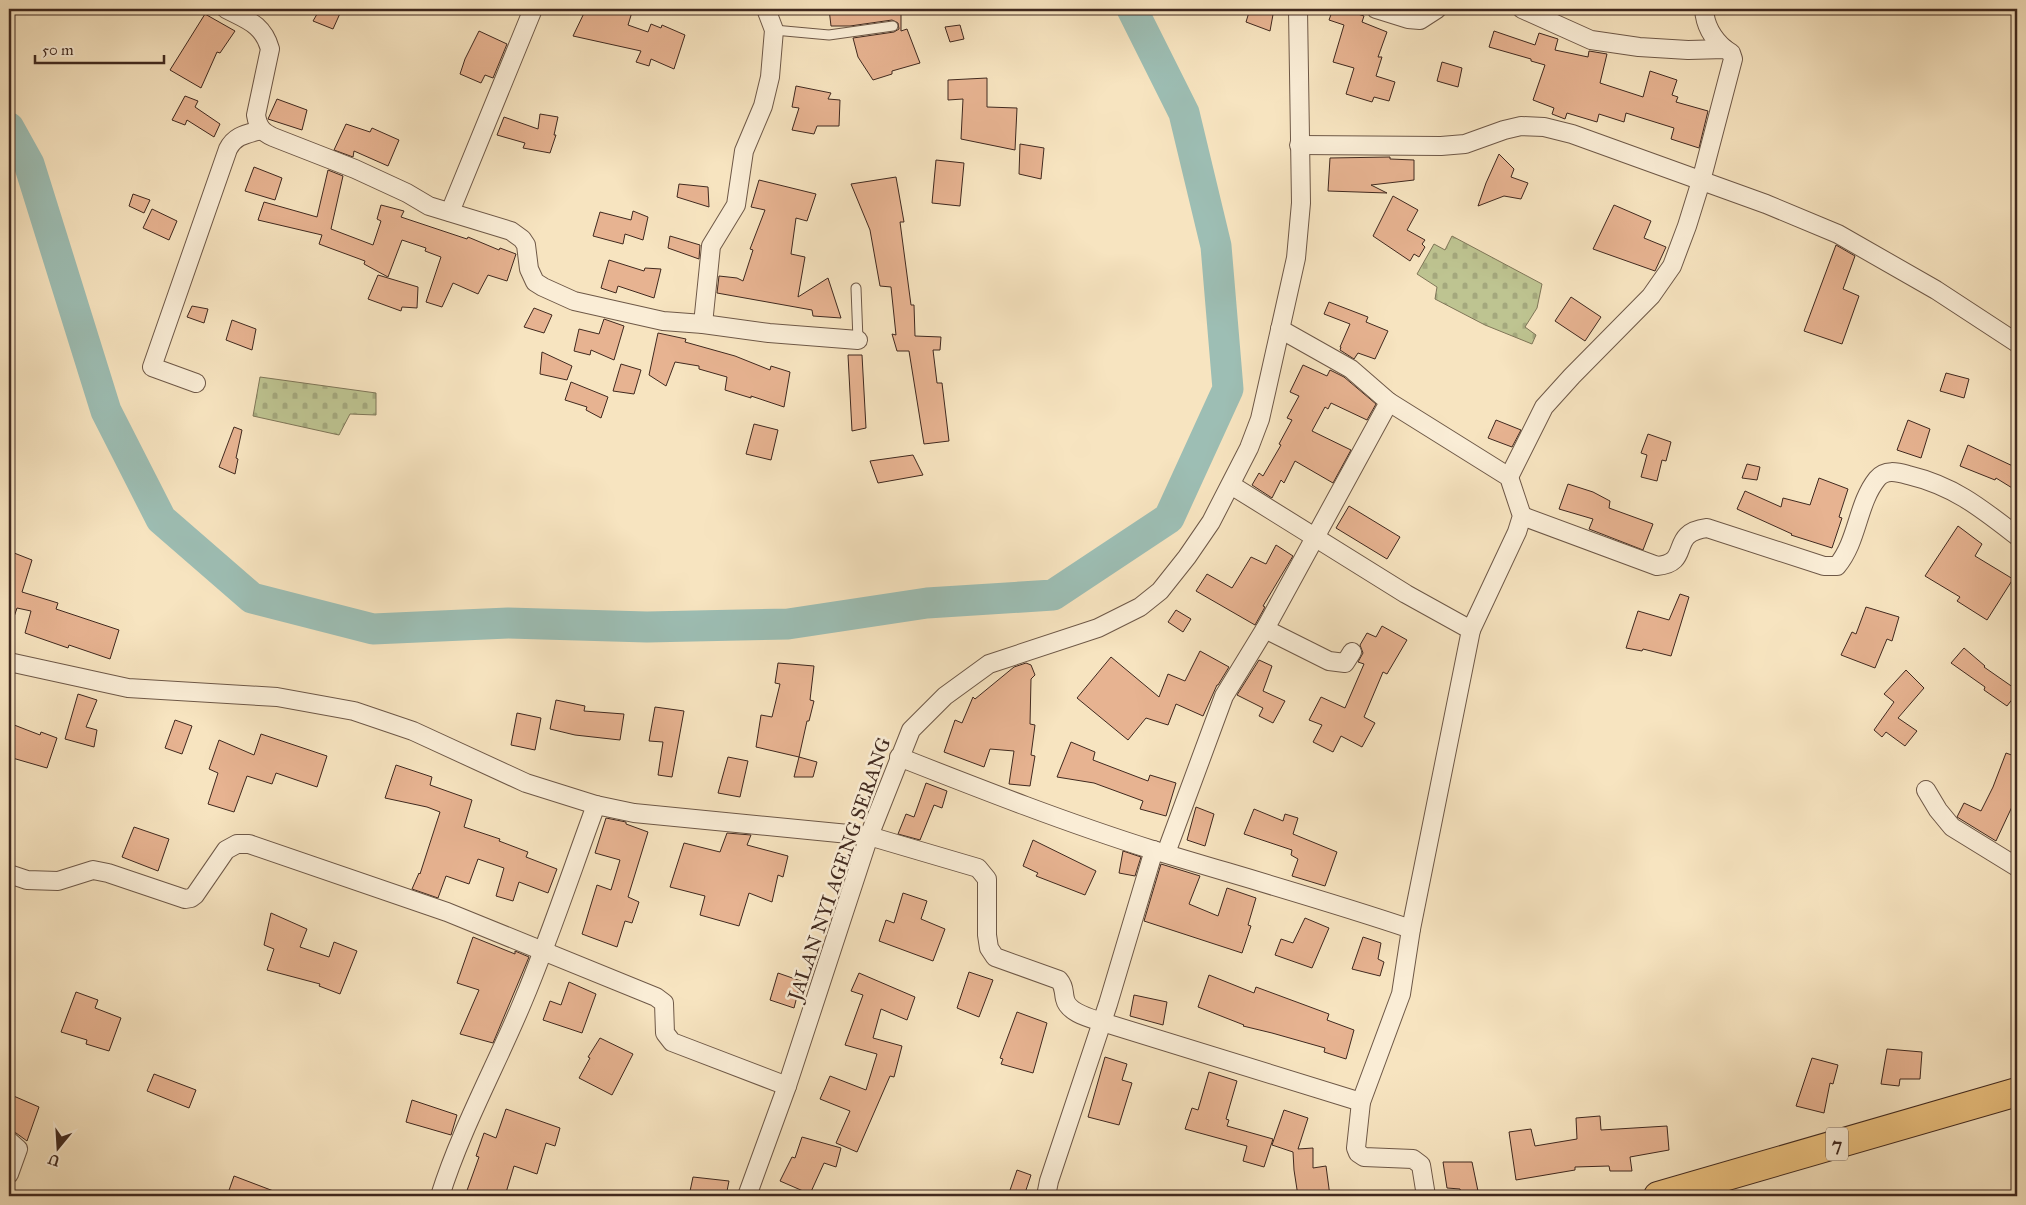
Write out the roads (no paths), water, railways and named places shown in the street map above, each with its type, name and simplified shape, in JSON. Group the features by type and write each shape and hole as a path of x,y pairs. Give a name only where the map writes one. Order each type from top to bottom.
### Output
{"highway":[{"name":"7","path":"1658,1196 2017,1092"}],"street":[{"path":"226,9 258,27 267,38 270,48 256,115 257,124 261,130 273,137 355,169 407,193 429,206 511,231 526,245 531,275 535,282 543,287 574,301 662,322 703,324 769,333 858,340"},
{"path":"450,212 533,9"},
{"path":"703,324 711,246 736,205 744,151 763,106 770,77 774,30 766,9"},
{"name":"JALAN NYI AGENG SERANG","path":"747,1196 787,1086 868,836 911,730 945,696 989,664 1098,628 1140,607 1160,591 1187,557 1211,522 1249,448 1260,419 1296,258 1301,204 1298,9"},
{"path":"1376,9 1408,19 1420,20 1437,9"},
{"path":"1522,9 1591,40 1639,47 1688,50 1725,49"},
{"path":"1509,476 1544,407 1566,382 1651,296 1672,266 1701,181 1732,68 1733,59 1731,52 1715,40 1709,30 1704,9"},
{"path":"1299,145 1441,146 1465,144 1521,126 1544,127 1572,134 1766,204 1838,234 1936,290 2017,342"},
{"path":"196,382 152,366 228,149 232,141 237,138 261,130"},
{"path":"1280,329 1351,369 1389,402 1509,476 1522,516 1517,532 1471,630 1411,929 1401,994 1362,1102 1356,1148 1358,1153 1364,1157 1413,1159 1418,1161 1421,1165 1426,1196"},
{"path":"1046,1196 1049,1181 1160,852 1224,696 1265,629 1389,402"},
{"path":"1522,516 1657,566 1666,565 1674,561 1686,535 1695,530 1707,528 1824,566 1838,566 1846,555 1870,490 1877,478 1885,472 1899,473 1938,483 1962,496 2017,536"},
{"path":"1231,485 1406,594 1471,630"},
{"path":"1265,629 1329,661 1345,663 1352,652"},
{"path":"9,662 128,688 277,697 354,711 413,731 526,783 596,805 634,813 868,836 978,868 987,879 987,936 989,948 995,957 1059,980 1063,985 1065,998 1071,1008 1102,1022 1362,1102"},
{"path":"899,757 1011,801 1160,852 1355,910 1411,929"},
{"path":"1926,790 1952,828 2017,867"},
{"path":"440,1196 457,1148 523,1002 543,952 596,805"},
{"path":"9,874 27,880 58,881 93,870 108,873 185,899 195,895 226,850 237,844 249,844 447,912 656,997 664,1003 665,1033 672,1042 787,1086"},
{"path":"9,1141 18,1150 9,1174"}],"lane":[{"path":"774,30 830,35 893,26"},
{"path":"856,288 858,340"}],"waterway":[{"path":"9,128 29,164 106,411 161,519 252,598 373,629 508,623 647,627 788,624 927,603 1053,595 1169,518 1228,389 1216,246 1184,113 1132,9"}]}
